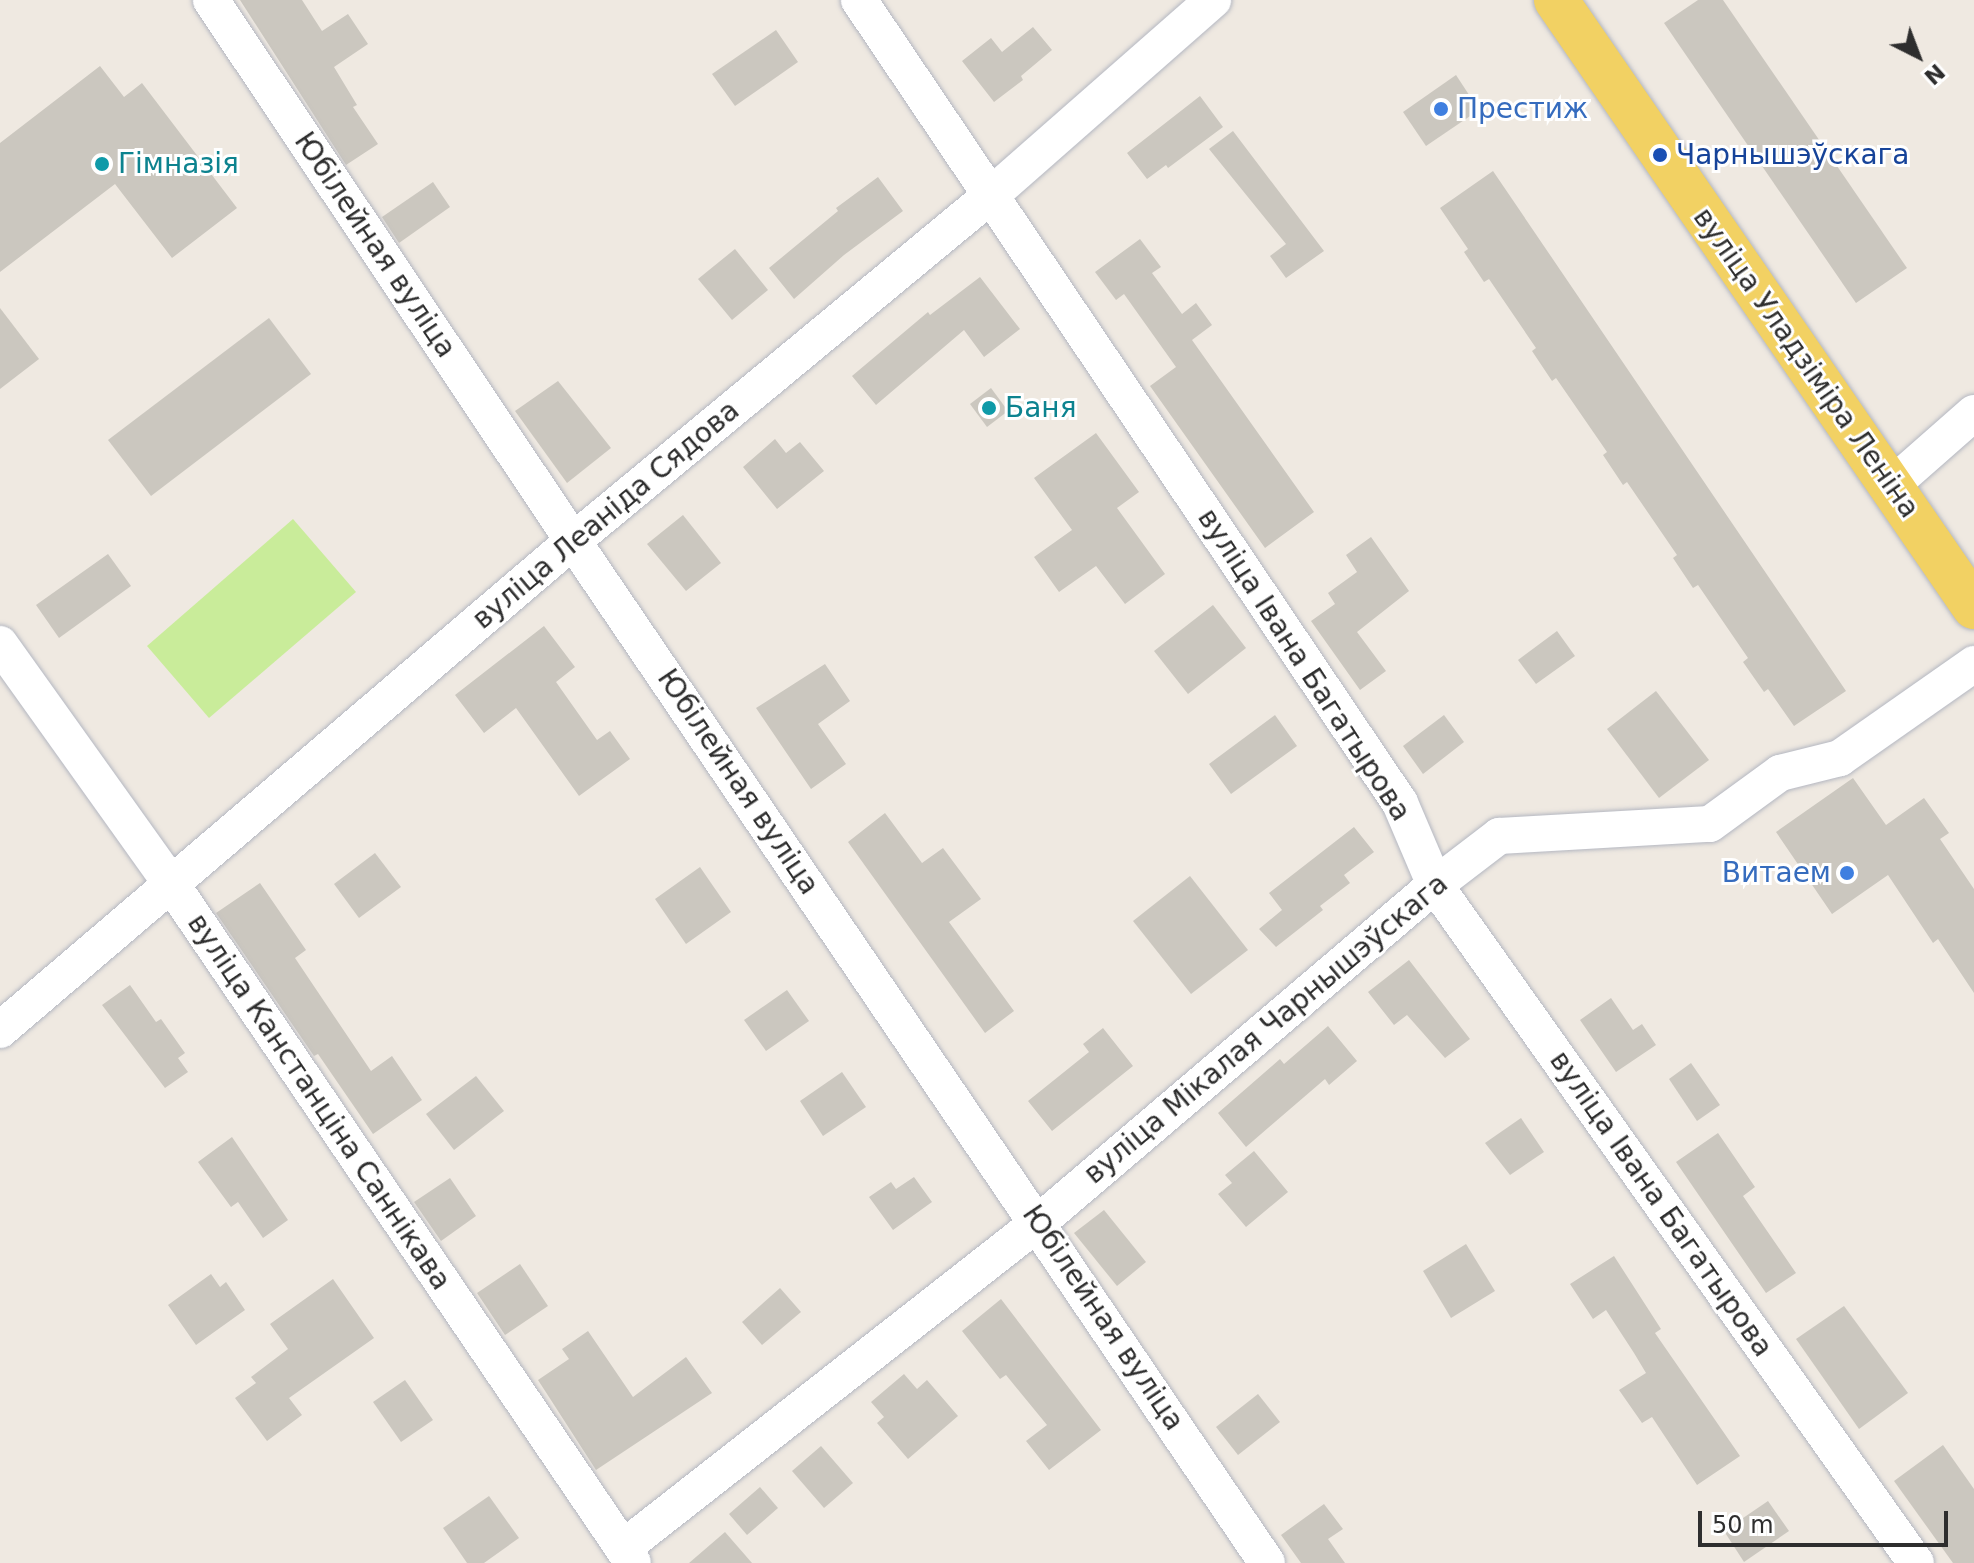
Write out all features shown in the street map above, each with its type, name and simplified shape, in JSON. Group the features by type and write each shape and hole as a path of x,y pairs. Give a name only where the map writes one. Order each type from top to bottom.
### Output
{"main road":[{"name":"вуліца Уладзіміра Леніна","path":"1556,0 1974,607"}],"street":[{"name":"Юбілейная вуліца","path":"211,0 573,541 1039,1222 1267,1563"},
{"name":"вуліца Івана Багатырова","path":"859,0 1400,803 1435,885 1916,1563"},
{"name":"вуліца Леаніда Сядова","path":"0,1030 573,541 990,196 1213,0"},
{"path":"1892,485 1974,413"},
{"name":"вуліца Канстанціна Саннікава","path":"0,644 170,882 628,1556"},
{"name":"вуліца Мікалая Чарнышэўскага","path":"628,1556 1039,1222 1435,885 1499,836 1710,824 1780,773 1840,758 1974,664"}],"green space":[{"path":"293,519 356,592 209,718 147,646"}],"building":[{"path":"240,0 302,0 322,31 348,14 368,44 334,67 357,105 353,107 378,144 346,165"},
{"path":"1698,0 1723,0 1907,268 1856,303 1664,23"},
{"path":"1033,27 1052,50 1021,76 1023,80 994,102 962,61 991,38 1002,52"},
{"path":"776,30 798,62 735,106 712,74"},
{"name":"Гімназія","path":"100,66 124,97 142,83 237,208 172,258 115,184 0,272 0,143"},
{"path":"1456,75 1479,110 1426,146 1403,112"},
{"path":"1200,96 1223,127 1168,168 1166,165 1147,179 1127,153"},
{"path":"1233,131 1324,251 1286,278 1270,256 1286,244 1209,149"},
{"path":"1493,171 1846,691 1794,726 1768,689 1764,692 1743,662 1748,658 1698,585 1693,588 1673,558 1677,555 1627,482 1623,485 1603,455 1607,452 1556,378 1552,381 1532,351 1536,348 1489,279 1484,282 1464,252 1468,249 1440,208"},
{"path":"878,177 903,211 844,255 794,299 769,268 838,211 836,208"},
{"path":"433,182 450,207 399,243 382,217"},
{"path":"1140,239 1161,267 1152,273 1182,314 1196,303 1212,325 1192,340 1314,512 1265,548 1150,386 1176,367 1124,294 1116,300 1095,272"},
{"path":"735,249 768,290 732,320 698,279"},
{"path":"980,277 1020,329 984,357 964,330 876,405 852,376 928,312 930,315"},
{"path":"0,308 39,359 0,389"},
{"path":"269,318 311,374 151,496 108,440"},
{"path":"558,381 611,448 567,483 515,411"},
{"name":"Баня","path":"991,388 1008,411 987,427 970,404"},
{"path":"1096,433 1139,492 1117,508 1165,574 1125,604 1096,566 1059,592 1034,557 1072,530 1034,478"},
{"path":"775,439 786,453 800,442 824,471 777,509 743,467"},
{"path":"683,515 721,563 686,591 647,544"},
{"path":"1371,537 1409,591 1357,632 1386,671 1360,690 1311,621 1335,604 1328,593 1357,572 1346,555"},
{"path":"108,554 131,586 59,638 36,605"},
{"path":"1213,605 1246,648 1188,694 1154,651"},
{"path":"544,626 575,667 556,682 597,740 610,731 630,759 579,796 516,708 484,733 455,695"},
{"path":"1557,631 1575,656 1536,684 1518,660"},
{"path":"825,664 850,701 818,724 846,764 811,789 756,708"},
{"path":"1656,691 1709,760 1659,798 1607,729"},
{"path":"1275,715 1297,746 1231,794 1209,764"},
{"path":"1444,715 1464,742 1423,774 1403,746"},
{"name":"Витаем","path":"1853,778 1886,825 1924,798 1949,833 1940,839 1974,889 1974,993 1938,939 1933,943 1888,875 1832,914 1776,832"},
{"path":"885,813 922,863 943,848 981,899 949,922 1014,1011 985,1033 848,842"},
{"path":"1354,827 1374,852 1344,875 1350,883 1320,906 1323,910 1276,947 1259,929 1282,910 1269,893"},
{"path":"375,853 401,887 359,918 334,884"},
{"path":"700,867 731,912 686,944 655,899"},
{"path":"1190,876 1248,950 1191,994 1133,921"},
{"path":"260,883 306,950 295,958 371,1071 392,1056 422,1100 373,1134 318,1054 314,1056 216,913"},
{"path":"1409,960 1470,1039 1445,1058 1407,1015 1394,1025 1368,992"},
{"path":"130,985 156,1022 161,1019 185,1053 178,1058 188,1072 165,1088 102,1005"},
{"path":"787,990 809,1021 766,1051 744,1020"},
{"path":"1611,998 1633,1030 1642,1024 1656,1045 1616,1072 1580,1020"},
{"path":"1328,1026 1357,1061 1329,1085 1325,1079 1246,1147 1218,1113 1280,1059 1284,1064"},
{"path":"1103,1028 1133,1066 1052,1131 1028,1101 1089,1052 1083,1044"},
{"path":"1691,1063 1720,1105 1697,1121 1669,1079"},
{"path":"842,1072 866,1107 823,1136 800,1101"},
{"path":"476,1076 504,1111 454,1150 426,1114"},
{"path":"1521,1118 1544,1152 1510,1175 1485,1143"},
{"path":"1718,1133 1755,1187 1743,1196 1796,1273 1766,1293 1676,1162"},
{"path":"232,1137 288,1220 263,1238 238,1202 231,1207 198,1162"},
{"path":"1254,1151 1288,1192 1246,1227 1218,1194 1232,1183 1225,1175"},
{"path":"914,1177 932,1202 893,1230 869,1197 891,1182 896,1189"},
{"path":"450,1178 476,1216 441,1241 414,1202"},
{"path":"1104,1210 1146,1262 1117,1286 1074,1233"},
{"path":"1466,1244 1495,1291 1451,1318 1423,1271"},
{"path":"1614,1256 1661,1329 1655,1333 1740,1456 1697,1485 1652,1417 1642,1423 1619,1390 1646,1373 1634,1353 1606,1310 1593,1319 1570,1284"},
{"path":"520,1264 548,1306 505,1335 477,1293"},
{"path":"211,1274 220,1287 226,1282 245,1310 196,1345 168,1305"},
{"path":"333,1279 374,1338 289,1398 302,1415 267,1441 235,1398 256,1383 251,1377 288,1349 270,1324"},
{"path":"780,1288 801,1312 762,1345 742,1322"},
{"path":"1001,1299 1101,1430 1049,1470 1026,1441 1047,1425 1006,1375 1000,1379 962,1331"},
{"path":"1844,1306 1908,1393 1859,1429 1796,1339"},
{"path":"588,1331 633,1397 686,1357 712,1393 596,1470 538,1380 569,1359 562,1349"},
{"path":"904,1374 917,1389 927,1380 958,1416 908,1459 877,1423 884,1417 871,1402"},
{"path":"405,1380 433,1420 401,1442 373,1402"},
{"path":"1258,1394 1280,1422 1238,1455 1216,1427"},
{"path":"1943,1445 1974,1489 1974,1563 1953,1563 1894,1481"},
{"path":"821,1446 853,1483 824,1508 792,1471"},
{"path":"760,1487 778,1508 747,1535 729,1514"},
{"path":"489,1496 519,1538 484,1563 467,1563 443,1528"},
{"path":"1768,1501 1789,1531 1744,1562 1724,1531"},
{"path":"1324,1504 1343,1529 1328,1539 1345,1563 1301,1563 1281,1535"},
{"path":"725,1532 752,1563 689,1563"}],"place":[{"name":"Престиж","path":"1441,109"},
{"name":"Чарнышэўскага","path":"1660,155"},
{"name":"Гімназія","path":"102,164"},
{"name":"Баня","path":"989,408"},
{"name":"Витаем","path":"1847,873"}]}
